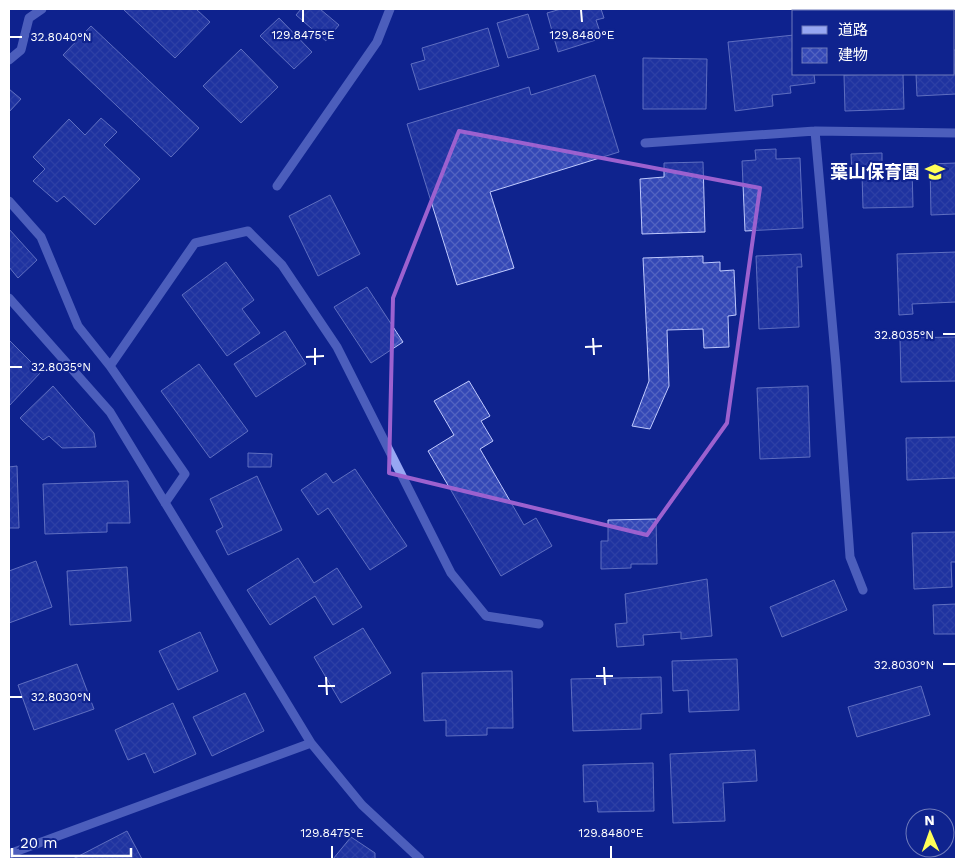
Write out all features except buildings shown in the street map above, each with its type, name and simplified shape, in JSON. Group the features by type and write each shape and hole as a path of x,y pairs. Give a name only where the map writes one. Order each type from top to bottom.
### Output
{"street":[{"path":"9,60 21,50 30,18 42,9"},
{"path":"277,186 377,42 390,9"},
{"path":"815,131 836,365 850,557 862,590"},
{"path":"645,143 815,131 956,133"},
{"path":"9,201 41,237 78,326 110,366 185,474 165,503"},
{"path":"110,366 195,243 248,231 282,265 337,347 451,573 486,616 539,624"},
{"path":"9,298 110,412 311,743 362,805 420,859"},
{"path":"9,854 311,743"}],"highlighted area":[{"path":"459,131 760,188 727,423 647,535 389,473 393,298"}],"place":[{"name":"葉山保育園","path":"935,172"}]}
